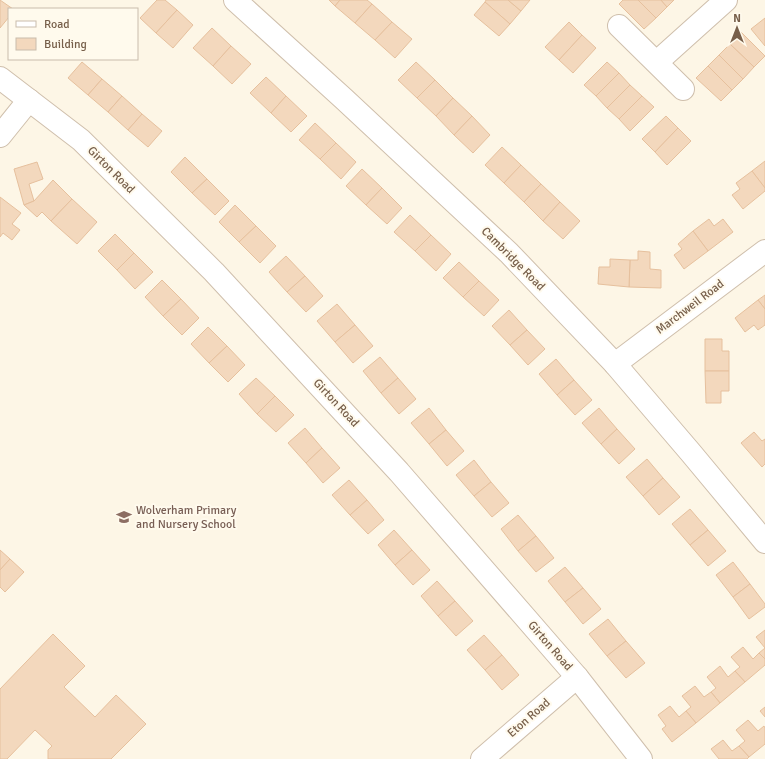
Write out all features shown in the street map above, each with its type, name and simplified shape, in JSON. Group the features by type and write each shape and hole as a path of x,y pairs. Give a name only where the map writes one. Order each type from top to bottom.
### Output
{"street":[{"name":"Cambridge Road","path":"235,0 344,99 509,253 615,364 765,542"},
{"path":"657,62 726,0"},
{"path":"619,26 683,89"},
{"name":"Girton Road","path":"0,78 81,140 214,272 399,472 577,677 641,759"},
{"path":"0,136 29,100"},
{"name":"Marchweil Road","path":"615,364 765,251"},
{"name":"Eton Road","path":"482,759 577,677"}],"building":[{"path":"0,0 12,8 8,8 8,18 0,28"},
{"path":"157,0 165,0 177,10 156,33 140,18"},
{"path":"329,0 340,0 335,6"},
{"path":"340,0 367,0 372,4 355,23 335,6"},
{"path":"486,0 508,0 521,11 510,24 485,2"},
{"path":"508,0 530,0 521,11"},
{"path":"623,0 638,0 656,18 644,29 619,4"},
{"path":"638,0 661,0 667,7 656,18"},
{"path":"661,0 674,0 667,7"},
{"path":"485,2 510,24 499,36 474,15"},
{"path":"372,4 392,22 375,40 355,23"},
{"path":"177,10 193,25 173,48 156,33"},
{"path":"765,18 765,46 751,29"},
{"path":"392,22 412,39 395,58 375,40"},
{"path":"569,22 582,35 559,60 545,47"},
{"path":"212,28 231,46 213,66 193,48"},
{"path":"741,32 765,56 754,67 730,44"},
{"path":"582,35 596,48 573,73 559,60"},
{"path":"730,44 754,67 743,79 719,55"},
{"path":"231,46 251,64 232,84 213,66"},
{"path":"719,55 743,79 732,90 708,66"},
{"path":"82,62 102,79 88,95 68,78"},
{"path":"416,62 435,80 417,98 398,80"},
{"path":"607,62 619,73 596,96 584,85"},
{"path":"708,66 732,90 721,101 696,78"},
{"path":"619,73 630,85 607,108 596,96"},
{"path":"266,77 286,96 271,113 250,93"},
{"path":"102,79 122,96 108,112 88,95"},
{"path":"435,80 453,98 436,116 417,98"},
{"path":"630,85 642,96 619,119 607,108"},
{"path":"122,96 142,114 128,130 108,112"},
{"path":"286,96 307,116 291,132 271,113"},
{"path":"642,96 654,107 630,131 619,119"},
{"path":"453,98 472,116 454,135 436,116"},
{"path":"142,114 162,131 148,147 128,130"},
{"path":"472,116 490,135 473,153 454,135"},
{"path":"666,116 678,128 655,152 642,139"},
{"path":"315,123 336,143 320,159 299,140"},
{"path":"678,128 691,141 667,165 655,152"},
{"path":"336,143 356,162 341,179 320,159"},
{"path":"502,147 521,165 504,183 485,165"},
{"path":"185,157 207,179 192,193 171,172"},
{"path":"765,161 765,188 752,171"},
{"path":"37,162 43,179 29,184 34,201 24,205 14,169"},
{"path":"521,165 541,184 524,202 504,183"},
{"path":"362,169 382,188 366,205 346,186"},
{"path":"752,171 765,188 765,191 743,209 732,195 740,189 736,183"},
{"path":"207,179 229,201 215,215 192,193"},
{"path":"53,180 72,199 51,221 42,212 37,217 24,205 34,201"},
{"path":"541,184 560,202 543,221 524,202"},
{"path":"382,188 402,208 387,224 366,205"},
{"path":"0,197 21,213 12,224 20,230 12,240 3,233 0,237"},
{"path":"72,199 97,222 77,244 51,221"},
{"path":"560,202 580,221 563,239 543,221"},
{"path":"235,205 256,226 239,242 219,222"},
{"path":"410,215 431,235 415,251 394,232"},
{"path":"709,219 714,226 723,219 733,232 708,251 693,231"},
{"path":"256,226 276,246 260,263 239,242"},
{"path":"693,231 708,251 684,269 674,255 682,249 678,244"},
{"path":"115,234 134,253 117,270 98,251"},
{"path":"431,235 451,254 436,271 415,251"},
{"path":"638,251 650,252 650,269 661,270 661,288 629,287 630,260 638,260"},
{"path":"134,253 153,272 135,289 117,270"},
{"path":"286,256 305,276 287,292 269,272"},
{"path":"610,259 630,260 629,287 598,284 599,267 610,267"},
{"path":"459,262 479,281 463,297 443,278"},
{"path":"305,276 323,296 306,312 287,292"},
{"path":"162,280 181,299 163,316 145,297"},
{"path":"479,281 499,300 484,316 463,297"},
{"path":"765,295 765,309 758,300"},
{"path":"181,299 199,318 182,335 163,316"},
{"path":"758,300 765,309 765,325 758,330 754,325 745,332 735,318"},
{"path":"337,304 355,325 335,342 317,321"},
{"path":"509,310 527,330 510,345 492,326"},
{"path":"355,325 373,346 353,363 335,342"},
{"path":"208,327 227,346 209,363 191,344"},
{"path":"527,330 545,349 528,365 510,345"},
{"path":"705,339 722,339 722,351 729,351 729,371 705,371"},
{"path":"227,346 245,365 228,382 209,363"},
{"path":"380,357 398,378 381,393 363,371"},
{"path":"556,359 574,380 557,395 539,374"},
{"path":"705,371 729,371 729,391 721,391 721,403 706,403"},
{"path":"256,378 275,396 257,414 239,394"},
{"path":"398,378 416,399 399,414 381,393"},
{"path":"574,380 592,400 575,415 557,395"},
{"path":"275,396 294,415 276,432 257,414"},
{"path":"429,408 446,430 429,444 411,423"},
{"path":"599,408 617,429 601,444 582,423"},
{"path":"305,428 322,448 306,463 288,443"},
{"path":"617,429 635,449 619,464 601,444"},
{"path":"446,430 464,451 447,466 429,444"},
{"path":"754,432 762,441 765,439 765,464 762,467 741,443"},
{"path":"322,448 340,468 323,483 306,463"},
{"path":"647,459 663,478 643,496 626,477"},
{"path":"474,460 491,482 474,496 456,475"},
{"path":"663,478 680,497 659,515 643,496"},
{"path":"349,480 367,500 350,515 332,495"},
{"path":"491,482 509,503 492,517 474,496"},
{"path":"367,500 384,520 368,534 350,515"},
{"path":"690,509 708,530 690,545 672,524"},
{"path":"518,515 536,536 518,551 501,529"},
{"path":"394,530 412,550 395,565 378,545"},
{"path":"708,530 726,551 708,566 690,545"},
{"path":"536,536 554,558 536,572 518,551"},
{"path":"0,550 10,559 0,570"},
{"path":"412,550 430,570 413,585 395,565"},
{"path":"10,559 24,572 5,592 0,587 0,570"},
{"path":"733,562 750,584 733,597 716,575"},
{"path":"565,567 583,588 565,602 548,581"},
{"path":"437,581 455,601 438,616 421,596"},
{"path":"750,584 765,604 765,607 749,619 733,597"},
{"path":"583,588 601,609 583,624 565,602"},
{"path":"455,601 473,621 456,636 438,616"},
{"path":"608,619 626,641 607,656 589,634"},
{"path":"765,630 765,648 756,637"},
{"path":"53,634 85,666 64,687 95,717 116,695 146,724 111,759 48,759 48,750 52,746 35,730 7,759 0,759 0,689"},
{"path":"484,635 502,655 485,670 467,650"},
{"path":"626,641 645,663 626,678 607,656"},
{"path":"743,647 753,659 759,653 765,659 765,665 745,682 735,671 740,667 731,657"},
{"path":"765,648 765,659 759,653"},
{"path":"502,655 519,675 502,690 485,670"},
{"path":"720,666 728,677 735,671 745,682 720,703 711,692 716,688 707,677"},
{"path":"695,686 704,697 711,692 720,703 696,723 686,711 691,707 682,696"},
{"path":"670,706 679,717 686,711 696,723 672,742 662,729 666,726 658,715"},
{"path":"765,707 765,717 760,711"},
{"path":"748,720 758,731 764,726 765,728 765,744 749,757 739,746 745,741 736,730"},
{"path":"723,740 732,751 739,746 749,757 747,759 719,759 711,749"}],"place":[{"name":"Wolverham Primary and Nursery School","path":"124,517"}]}
